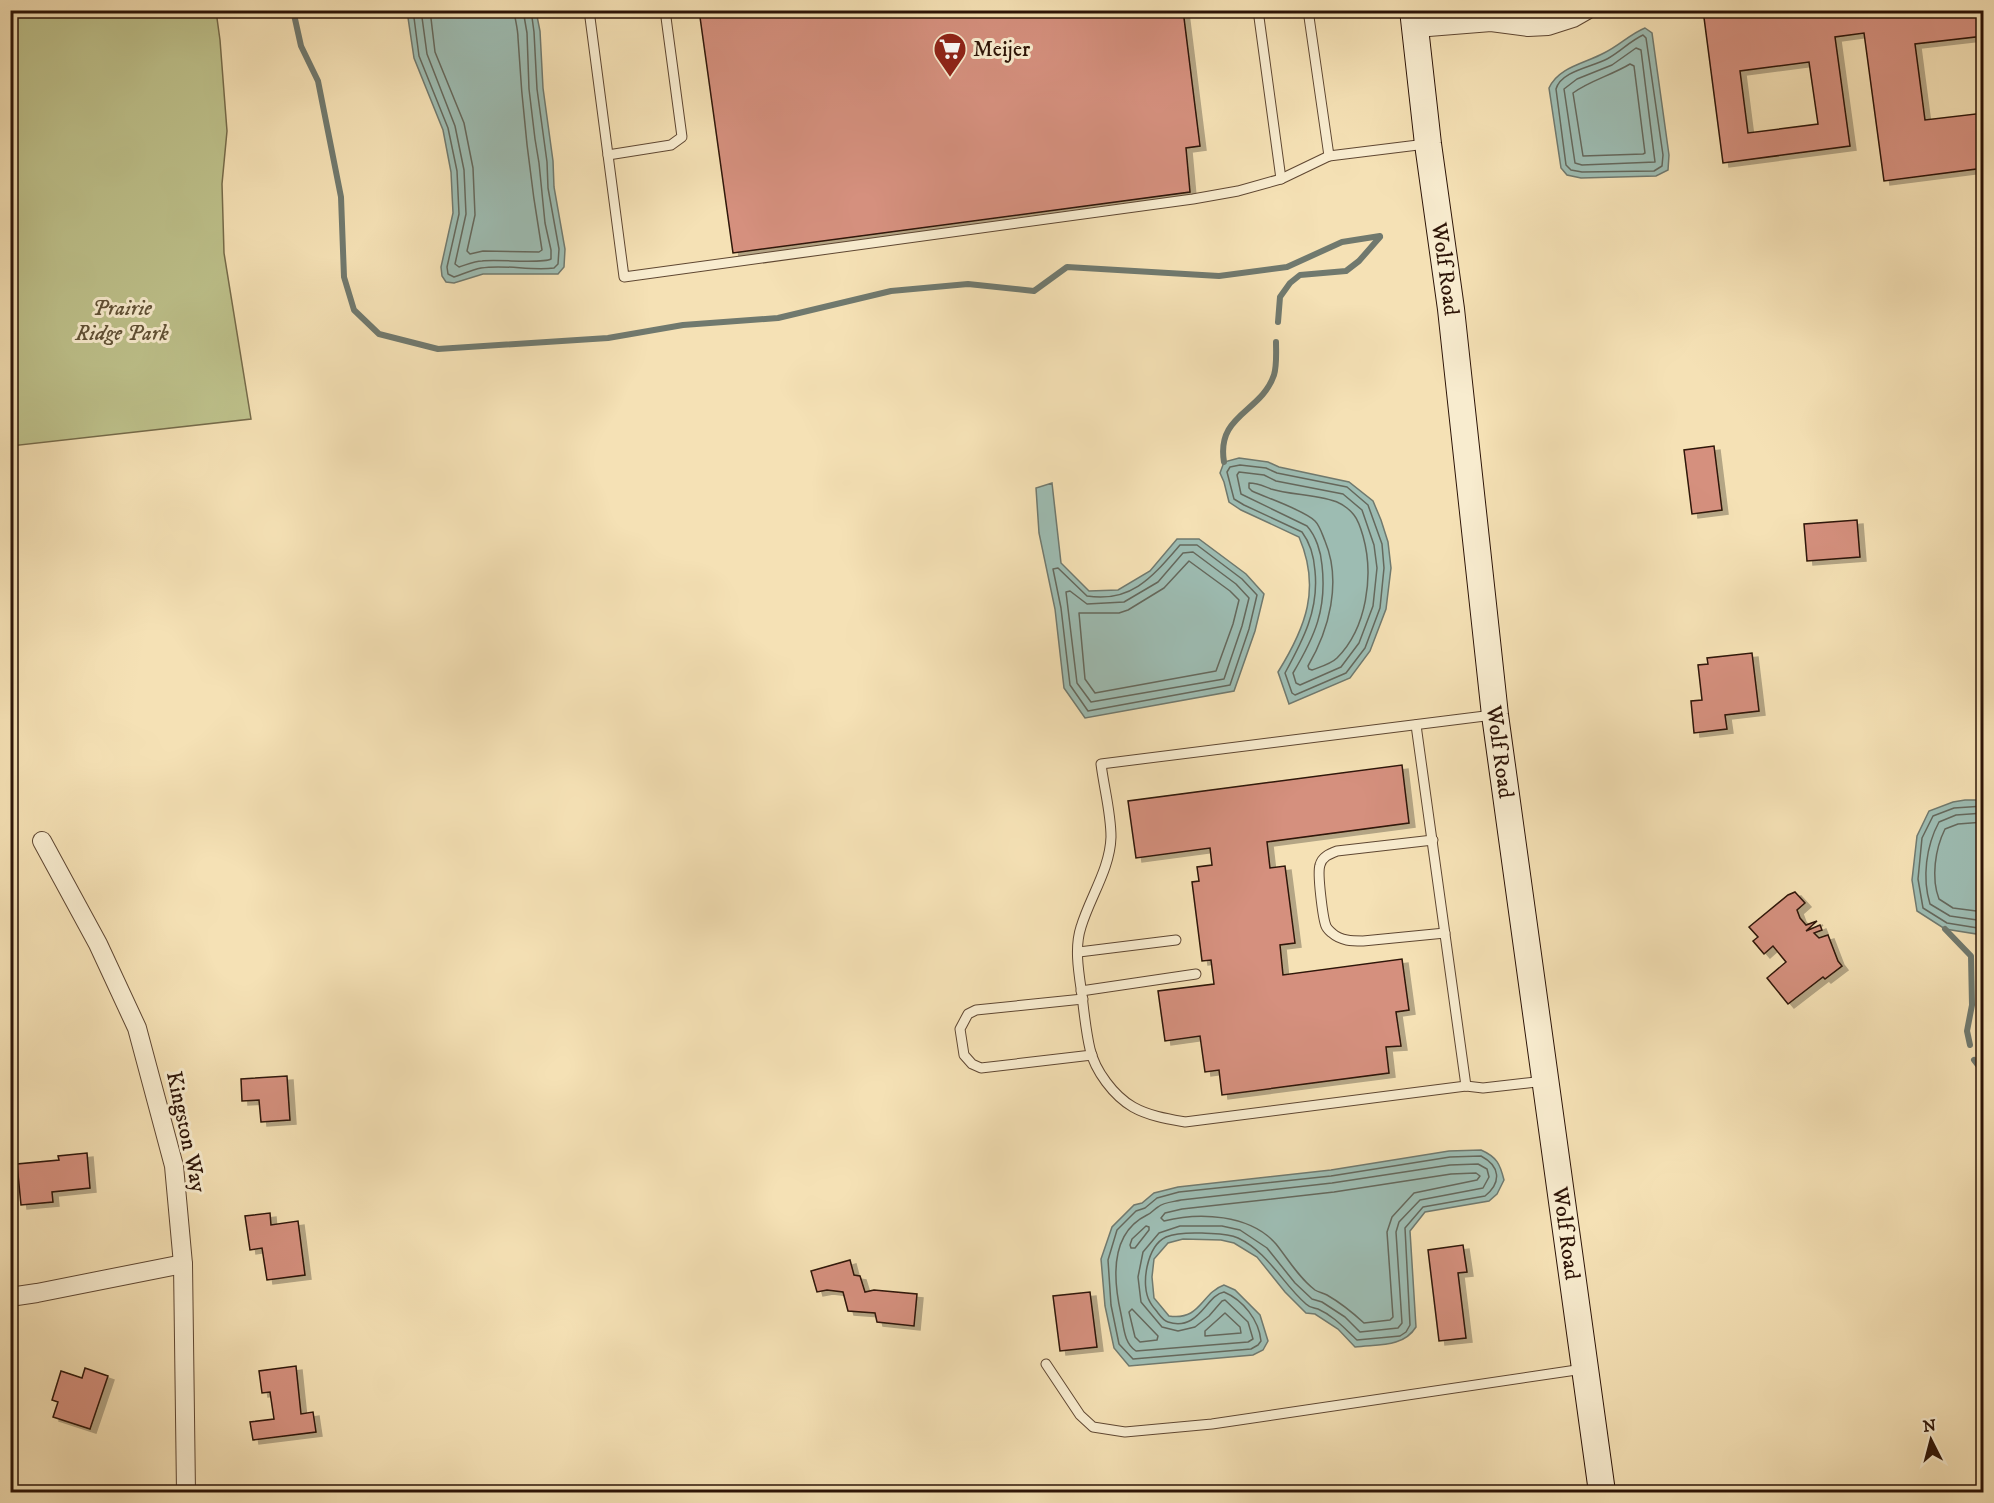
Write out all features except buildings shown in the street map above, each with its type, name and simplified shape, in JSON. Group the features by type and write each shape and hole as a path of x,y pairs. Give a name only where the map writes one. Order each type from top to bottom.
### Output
{"main road":[{"name":"Wolf Road","path":"1414,19 1428,144 1451,309 1495,715 1602,1492"}],"street":[{"path":"1491,22 1517,10"},
{"path":"1414,19 1491,22 1528,27 1548,26 1573,18 1587,10"},
{"name":"Kingston Way","path":"42,840 98,944 137,1028 174,1166 183,1264 186,1492"},
{"path":"10,1297 183,1264"}],"lane":[{"path":"589,10 624,277 1238,192 1281,179 1329,156 1428,144"},
{"path":"608,154 671,145 682,137 665,10"},
{"path":"1258,10 1281,179"},
{"path":"1308,10 1329,156"},
{"path":"1495,715 1101,764 1111,836 1108,857 1080,930 1078,967 1092,1055 1097,1068 1108,1083 1132,1106 1157,1116 1185,1122 1466,1086 1483,1088 1546,1081"},
{"path":"1416,725 1466,1086"},
{"path":"1433,840 1337,851 1326,856 1320,864 1318,874 1326,926 1341,938 1363,941 1445,933"},
{"path":"1079,952 1176,940"},
{"path":"1092,1055 981,1068 972,1065 964,1055 960,1029 968,1014 976,1010 1082,995 1196,974"},
{"path":"1046,1364 1080,1415 1093,1427 1125,1432 1212,1424 1586,1369"}],"green space":[{"name":"Prairie Ridge Park","path":"10,11 216,11 227,131 222,184 224,253 251,419 11,446"}],"water":[{"path":"407,11 536,11 540,31 543,88 553,161 554,187 565,249 564,267 558,274 483,274 454,283 446,282 442,276 441,267 453,213 451,172 443,130 414,58"},
{"path":"1645,28 1652,33 1669,155 1668,170 1656,176 1581,178 1567,175 1561,168 1549,88 1553,81 1566,70 1597,57"},
{"path":"1239,458 1268,462 1279,467 1349,482 1373,501 1388,542 1391,568 1386,609 1370,651 1350,678 1289,704 1278,672 1296,639 1307,607 1309,573 1306,556 1299,537 1229,502 1220,473 1224,462"},
{"path":"1052,483 1061,563 1089,591 1118,590 1150,571 1177,539 1199,539 1246,574 1264,594 1255,631 1234,691 1085,718 1064,688 1055,609 1039,533 1036,488"},
{"path":"1965,800 1983,800 1983,935 1945,929 1917,911 1912,880 1917,836 1929,811"},
{"path":"1481,1150 1494,1158 1501,1170 1504,1180 1497,1194 1489,1201 1425,1212 1410,1231 1416,1327 1404,1339 1389,1344 1355,1347 1338,1329 1315,1314 1306,1313 1285,1292 1257,1257 1234,1243 1221,1240 1183,1239 1168,1243 1154,1259 1152,1277 1154,1298 1169,1316 1180,1316 1194,1310 1216,1289 1224,1285 1235,1290 1260,1315 1268,1341 1263,1350 1253,1355 1129,1366 1114,1348 1105,1306 1101,1259 1112,1227 1134,1205 1142,1203 1154,1193 1178,1187 1331,1170 1449,1151"}],"waterway":[{"path":"293,10 301,46 318,81 341,197 344,277 354,310 379,334 438,349 608,338 683,325 778,318 891,291 968,284 1034,291 1067,267 1219,276 1287,267 1342,242 1380,236"},
{"path":"1278,322 1280,297 1290,283 1300,275 1346,271 1359,261 1380,237"},
{"path":"1224,462 1223,446 1233,423 1260,398 1274,375 1276,342"},
{"path":"1945,929 1971,956 1972,1005 1967,1031 1970,1045"},
{"path":"1974,1060 1984,1073"}],"place":[{"name":"Meijer","path":"950,78"}]}
